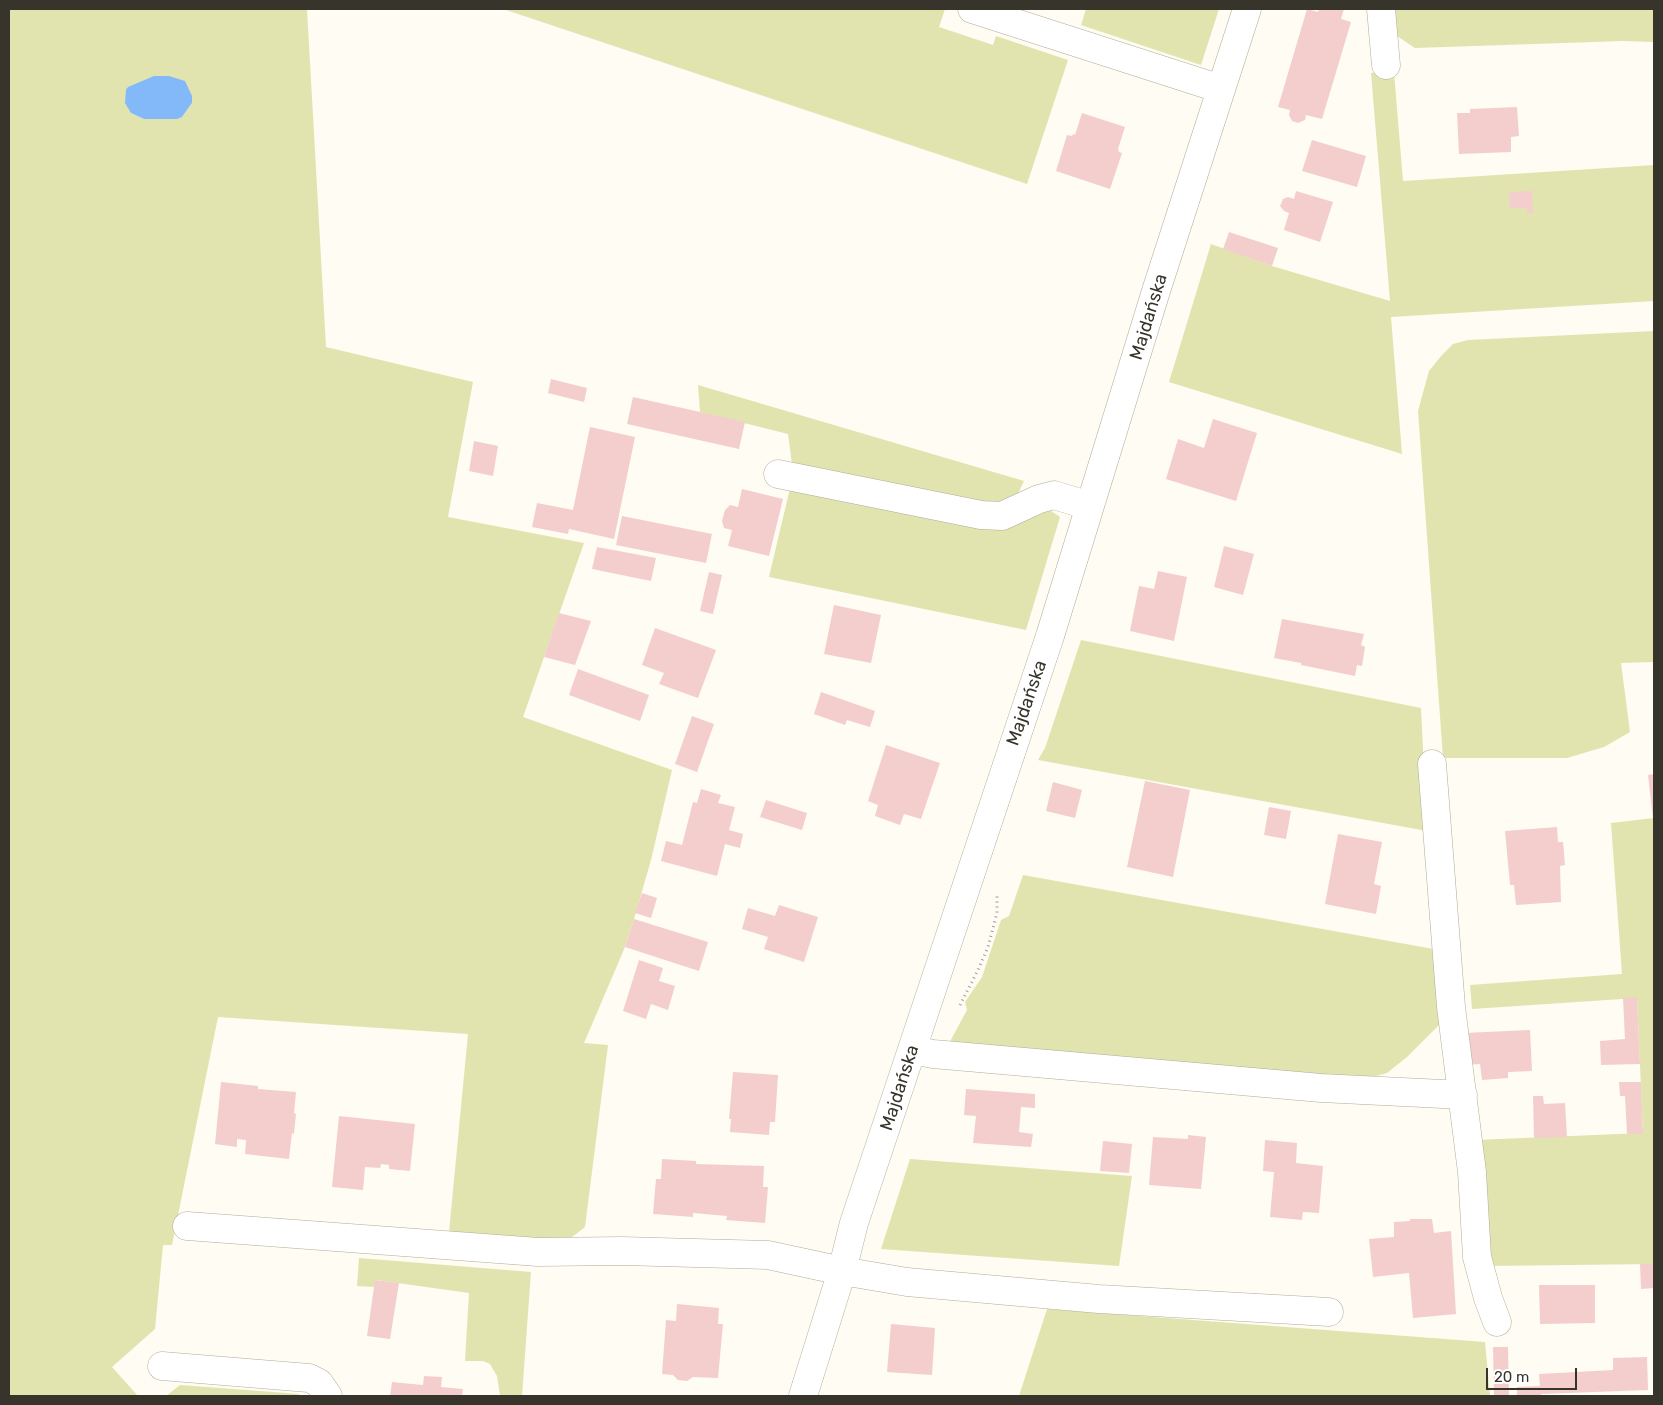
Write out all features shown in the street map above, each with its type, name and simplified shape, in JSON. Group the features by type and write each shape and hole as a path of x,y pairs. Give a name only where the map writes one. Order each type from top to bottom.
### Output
{"street":[{"path":"972,9 1221,90"},
{"name":"Majdańska","path":"804,1396 842,1271 854,1223 1050,636 1156,291 1247,9"},
{"path":"1381,9 1386,65"},
{"path":"778,474 982,515 1002,516 1040,499 1054,495 1090,506"},
{"path":"1432,764 1450,1007 1472,1172 1477,1257 1488,1298 1497,1322"},
{"path":"912,1050 933,1054 1321,1088 1462,1095"},
{"path":"187,1226 538,1252 622,1251 768,1255 842,1271 907,1282 1099,1299 1328,1312"},
{"path":"162,1366 309,1378 318,1384 328,1396"}],"path":[{"path":"959,1009 988,947 997,913 996,901"}],"green space":[{"path":"9,9 307,9 326,347 473,382 448,517 584,543 523,717 672,770 651,860 625,947 584,1043 608,1045 585,1227 567,1241 449,1232 468,1034 218,1017 172,1245 163,1245 155,1329 112,1367 138,1396 9,1396","holes":["192,103 182,117 144,119 131,113"]},
{"path":"503,9 945,9 939,27 993,45 996,36 1068,60 1027,184"},
{"path":"1086,9 1219,9 1201,65 1081,25"},
{"path":"1389,9 1654,9 1654,42 1623,41 1415,48 1394,34"},
{"path":"1394,72 1403,181 1654,165 1654,301 1391,317 1402,454 1169,382 1211,244 1272,266 1390,301 1371,73"},
{"path":"1654,331 1654,662 1621,663 1630,732 1604,747 1567,758 1443,758 1418,411 1429,371 1453,344 1468,340"},
{"path":"698,385 1024,481 1016,498 1007,502 980,504 792,464 788,434 700,412"},
{"path":"791,484 979,529 999,528 1047,510 1051,511 1060,517 1026,630 769,577"},
{"path":"1081,640 1421,708 1427,831 1038,760 1045,748"},
{"path":"1654,818 1654,1264 1487,1266 1476,1140 1643,1133 1637,998 1472,1009 1470,985 1622,974 1611,823"},
{"path":"1023,875 1439,950 1442,1022 1407,1057 1387,1073 1362,1080 947,1047 967,1010 965,1002 982,977 1001,920 1009,916"},
{"path":"910,1159 1132,1176 1119,1266 881,1249"},
{"path":"359,1258 531,1272 522,1396 500,1396 497,1376 490,1364 483,1361 465,1361 469,1293 376,1280 375,1287 357,1286"},
{"path":"1047,1309 1485,1342 1490,1396 1019,1396"},
{"path":"180,1385 299,1394 300,1396 166,1396"}],"water":[{"path":"154,76 169,76 185,81 192,96 192,103 182,117 177,119 144,119 131,113 125,103 126,90 128,87"}],"building":[{"path":"1307,9 1318,12 1319,9 1344,9 1341,19 1351,22 1322,119 1306,115 1305,120 1298,123 1292,121 1289,115 1290,110 1278,107"},
{"path":"1517,107 1519,136 1511,137 1511,152 1459,154 1457,113 1470,113 1470,109"},
{"path":"1082,113 1125,127 1118,149 1122,153 1110,189 1056,171 1067,135 1075,135"},
{"path":"1312,140 1366,156 1357,187 1302,171"},
{"path":"1296,191 1333,202 1320,242 1284,230 1289,213 1280,206 1283,199 1288,197 1294,199"},
{"path":"1532,191 1533,213 1527,213 1527,208 1510,208 1509,192"},
{"path":"1229,232 1278,248 1272,266 1223,249"},
{"path":"551,379 587,388 584,402 548,393"},
{"path":"633,397 745,422 739,449 627,424"},
{"path":"1213,419 1257,433 1236,501 1166,479 1178,439 1204,448"},
{"path":"590,427 635,437 614,539 569,529 568,534 532,527 537,503 573,510"},
{"path":"474,441 498,446 493,476 469,471"},
{"path":"742,489 783,499 769,556 728,546 732,530 724,528 722,521 725,510 730,505 738,507"},
{"path":"622,516 712,534 706,563 616,545"},
{"path":"1224,546 1254,554 1243,595 1214,587"},
{"path":"597,547 656,558 651,581 592,569"},
{"path":"1158,571 1187,577 1174,641 1130,631 1139,586 1154,589"},
{"path":"709,572 722,575 713,614 700,611"},
{"path":"834,605 881,615 871,663 824,654"},
{"path":"559,613 591,621 575,665 544,657"},
{"path":"1282,619 1364,634 1361,645 1365,647 1362,666 1357,665 1355,676 1274,658"},
{"path":"655,628 716,650 698,698 659,684 664,673 642,665"},
{"path":"578,669 649,695 640,721 569,695"},
{"path":"821,692 875,711 870,727 847,720 845,725 814,714"},
{"path":"692,716 714,724 697,772 675,764"},
{"path":"886,745 940,763 921,819 904,814 900,825 875,816 878,805 868,801"},
{"path":"1654,774 1654,819 1653,819 1648,775"},
{"path":"1145,781 1190,790 1173,877 1127,867"},
{"path":"1053,782 1082,790 1075,818 1046,811"},
{"path":"701,789 721,795 718,803 735,807 729,830 743,834 740,848 725,844 717,876 661,861 666,841 682,845 693,802 697,803"},
{"path":"766,800 807,813 802,830 760,817"},
{"path":"1269,807 1291,811 1286,839 1264,835"},
{"path":"1557,827 1558,842 1563,842 1565,865 1560,866 1561,902 1516,905 1514,885 1510,885 1505,831"},
{"path":"1338,834 1382,842 1374,884 1381,886 1376,914 1325,904"},
{"path":"642,893 657,898 651,918 635,913"},
{"path":"779,905 818,917 804,962 764,949 768,937 742,929 748,908 775,916"},
{"path":"634,919 708,942 699,971 625,947"},
{"path":"639,960 663,968 659,981 675,986 668,1010 651,1004 646,1019 623,1011"},
{"path":"1637,997 1640,1064 1601,1065 1600,1041 1625,1039 1623,998"},
{"path":"1530,1030 1532,1071 1508,1072 1508,1078 1482,1080 1480,1064 1467,1065 1464,1033"},
{"path":"733,1072 778,1075 775,1122 770,1122 769,1135 730,1132 731,1119 729,1119"},
{"path":"221,1082 258,1086 258,1089 296,1092 294,1134 292,1133 289,1159 245,1154 246,1140 237,1139 237,1147 215,1144"},
{"path":"1619,1082 1641,1082 1643,1134 1627,1134 1625,1096 1620,1096"},
{"path":"966,1089 1035,1094 1035,1108 1021,1107 1019,1132 1033,1134 1031,1147 973,1143 976,1116 964,1115"},
{"path":"1533,1096 1543,1096 1544,1104 1565,1103 1567,1137 1534,1138"},
{"path":"339,1116 415,1124 410,1171 389,1169 389,1165 381,1164 380,1168 365,1167 363,1190 332,1187"},
{"path":"1188,1135 1206,1137 1201,1189 1149,1185 1153,1137 1188,1139"},
{"path":"1265,1140 1297,1143 1296,1163 1323,1166 1319,1213 1303,1212 1302,1220 1270,1217 1274,1172 1263,1171"},
{"path":"1103,1141 1132,1144 1129,1173 1100,1171"},
{"path":"662,1159 696,1161 696,1164 764,1166 763,1187 768,1187 765,1223 726,1220 727,1216 693,1213 693,1217 653,1214 656,1179 661,1179"},
{"path":"1410,1219 1432,1219 1434,1233 1451,1231 1456,1314 1413,1318 1409,1273 1373,1277 1369,1239 1394,1237 1394,1222 1410,1221"},
{"path":"1640,1264 1654,1264 1654,1288 1641,1289"},
{"path":"375,1280 399,1283 390,1339 367,1336"},
{"path":"1539,1285 1595,1285 1595,1323 1540,1324"},
{"path":"677,1304 719,1308 718,1324 723,1324 718,1378 693,1377 687,1381 678,1380 673,1375 662,1374 666,1320 676,1321"},
{"path":"891,1324 935,1328 932,1375 887,1372"},
{"path":"1493,1347 1508,1347 1509,1395 1494,1396"},
{"path":"1647,1357 1648,1390 1517,1396 1517,1387 1540,1386 1539,1374 1613,1370 1613,1358"},
{"path":"424,1376 442,1377 441,1387 463,1389 462,1396 390,1396 392,1382 423,1385"}]}
